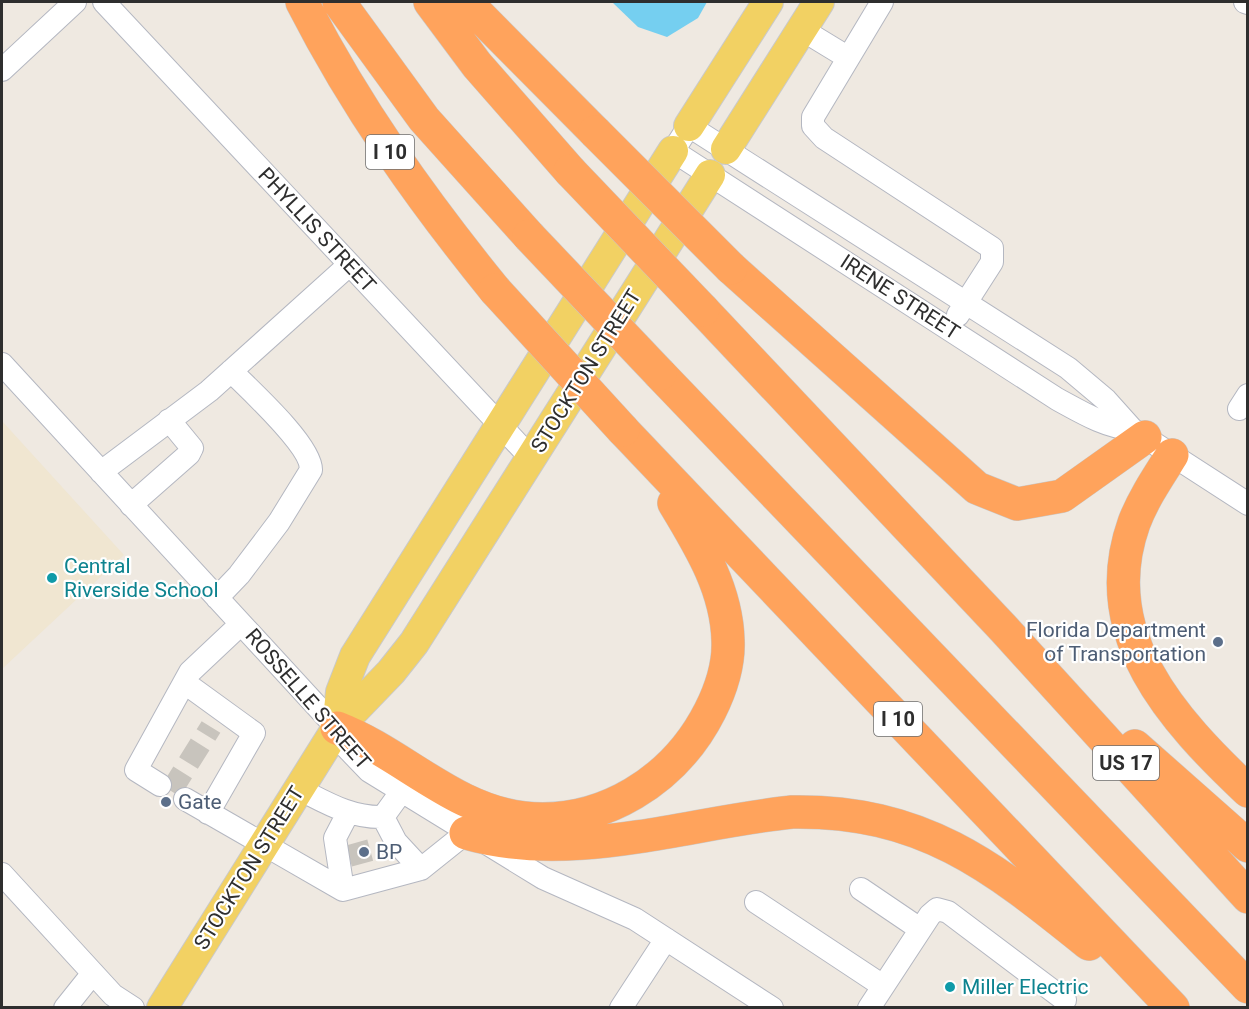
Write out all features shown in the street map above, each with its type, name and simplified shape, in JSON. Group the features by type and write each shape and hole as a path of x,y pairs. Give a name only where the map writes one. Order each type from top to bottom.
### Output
{"highway":[{"name":"I 10","path":"302,2 332,59 373,127 418,193 495,290 623,430 1173,1008"},
{"path":"339,2 424,119 529,236 1248,987"},
{"path":"430,2 477,64 570,171 1004,629 1248,877"},
{"path":"466,2 731,268 977,488 1017,504 1062,495 1138,433"},
{"path":"337,728 375,745 468,802 496,813 524,818 562,818 603,808 641,790 670,767 695,737 719,690 728,656 727,624 719,591 699,545 661,483 623,430"},
{"path":"1172,455 1145,499 1130,538 1124,581 1130,628 1142,663 1160,696 1190,733 1248,791"},
{"path":"1004,629 1248,846"},
{"name":"US 17","path":"1004,629 1248,897"},
{"path":"466,833 512,843 557,845 792,812 844,814 893,823 931,835 984,863 1167,1008"}],"main road":[{"name":"STOCKTON STREET","path":"689,126 768,2"},
{"name":"STOCKTON STREET","path":"726,149 819,2"},
{"name":"STOCKTON STREET","path":"337,728 341,692 355,656 674,151"},
{"name":"STOCKTON STREET","path":"162,1008 337,728 391,672 414,644 710,175"}],"street":[{"path":"2,70 75,2"},
{"name":"PHYLLIS STREET","path":"104,2 531,458"},
{"path":"882,2 813,117 813,126 824,138 990,245 994,253 992,262 948,328"},
{"path":"801,29 847,57"},
{"name":"IRENE STREET","path":"689,126 1075,373 1107,400 1138,433 1248,504"},
{"name":"STOCKTON STREET","path":"674,151 689,126"},
{"name":"STOCKTON STREET","path":"710,175 726,149"},
{"name":"IRENE STREET","path":"674,151 1077,410 1118,428 1138,433"},
{"path":"101,472 231,371 349,266"},
{"name":"ROSSELLE STREET","path":"2,363 337,728 346,747 361,764 466,833 543,878 612,907 772,1008"},
{"path":"217,598 239,575 279,522 311,470 312,464 302,447 231,371"},
{"path":"131,505 189,454 192,448 169,420"},
{"path":"160,785 136,770 190,672 241,624"},
{"path":"185,683 217,718 254,733 208,813"},
{"path":"299,789 348,813 366,817 383,817"},
{"path":"401,792 383,817 387,845 421,869"},
{"path":"185,799 343,890 421,869 466,833"},
{"path":"343,890 343,857 335,838 348,813"},
{"path":"2,874 113,995 133,1008"},
{"path":"861,889 920,930"},
{"path":"756,902 883,986"},
{"path":"868,1008 933,911 942,909 1065,1000"},
{"path":"621,1008 666,939"},
{"path":"65,1008 93,973"}],"shaded area":[{"path":"2,421 124,555 2,669"}],"water":[{"path":"612,2 707,2 698,18 667,37 638,27"}],"tunnel":[{"path":"171,791 211,727"},
{"path":"349,856 378,848"}],"place":[{"name":"Central Riverside School","path":"52,578"},
{"name":"Florida Department of Transportation","path":"1218,642"},
{"name":"Gate","path":"166,802"},
{"name":"BP","path":"364,852"},
{"name":"Miller Electric","path":"950,987"}]}
